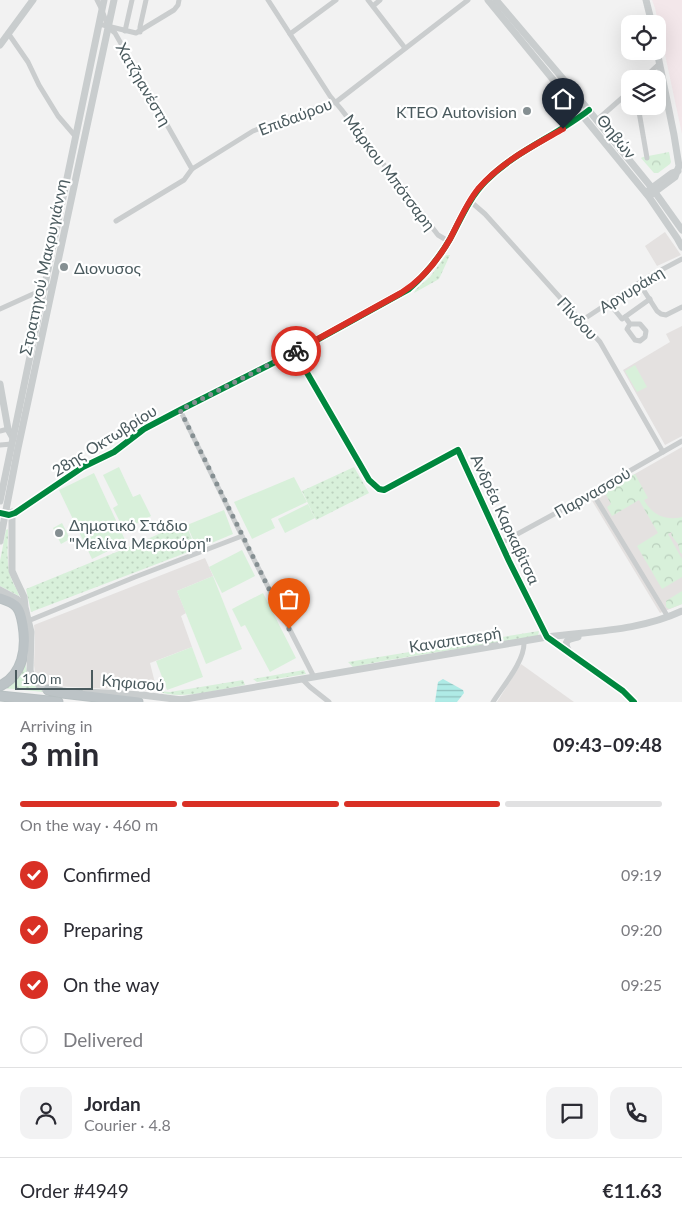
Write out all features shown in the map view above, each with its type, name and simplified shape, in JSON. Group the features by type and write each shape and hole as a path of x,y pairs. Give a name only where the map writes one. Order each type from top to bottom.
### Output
{"highway":[{"path":"0,686 16,672 22,660 25,646 24,630 17,606 10,601 2,599"},
{"path":"48,690 138,702"},
{"path":"0,696 58,702"}],"street":[{"path":"0,45 33,0"},
{"name":"Χατζηανέστη","path":"97,0 108,27 115,33 192,169"},
{"name":"Στρατηγού Μακρυγιάννη","path":"6,514 15,441 44,288 104,0"},
{"name":"Στρατηγού Μακρυγιάννη","path":"0,501 53,285 114,0"},
{"path":"125,31 132,0"},
{"path":"140,32 146,0"},
{"path":"99,24 125,31 140,32 174,10 179,0"},
{"name":"Μάρκου Μπότσαρη","path":"268,0 330,96 438,235 448,242"},
{"path":"290,34 328,2 336,0"},
{"path":"368,0 405,48"},
{"path":"373,6 380,0"},
{"name":"Επιδαύρου","path":"116,221 184,180 192,169 255,131 300,113 336,102 468,0"},
{"name":"Θηβών","path":"488,0 583,116 651,192 682,246"},
{"name":"Θηβών","path":"496,0 589,110 682,230"},
{"path":"646,0 650,15"},
{"path":"8,33 28,62 39,85 58,116 76,137"},
{"path":"651,192 672,173 680,173 658,60"},
{"path":"653,70 659,64"},
{"path":"597,120 621,99"},
{"name":"28ης Οκτωβρίου","path":"6,514 83,467 114,452 144,430 295,352 408,289 430,268 448,242 470,201 485,181 505,164 583,116 589,110"},
{"path":"639,115 646,158"},
{"name":"Πίνδου","path":"470,201 485,214 600,342 663,452"},
{"name":"Αργυράκη","path":"581,321 652,274 682,259"},
{"path":"639,282 657,311 661,314 666,315 682,307"},
{"path":"0,310 53,285"},
{"path":"609,303 622,319 650,299"},
{"path":"625,317 630,324"},
{"name":"Ανδρέα Καρκαβίτσα","path":"295,352 370,482 379,489 384,490 458,450 547,637"},
{"path":"0,384 8,430 15,441 0,445"},
{"path":"180,410 314,677"},
{"path":"0,431 8,430"},
{"name":"Παρνασσού","path":"501,543 682,441"},
{"path":"592,492 668,617"},
{"path":"0,541 6,514"},
{"path":"6,514 12,571 22,592 31,638 30,671 37,683 48,690"},
{"path":"28,621 135,576 242,536"},
{"path":"0,590 17,599 25,607"},
{"name":"Καναπιτσερή","path":"180,700 547,637 633,626 668,617 682,611"},
{"path":"569,653 566,645 568,640 588,633"},
{"path":"547,637 623,691 634,702"},
{"path":"493,702 520,659 525,648 524,642"},
{"path":"302,679 310,688 329,702"},
{"name":"Κηφισού","path":"48,690 218,701"},
{"path":"218,701 232,692"}],"shaded area":[{"path":"652,0 682,0 682,134 666,59 666,15 656,15"},
{"path":"665,232 681,255 657,266 645,246"},
{"path":"682,326 682,436 665,445 623,370 670,342 666,334"},
{"path":"682,447 682,604 660,613 591,499"},
{"path":"205,558 213,576 177,591 186,613 181,616 192,647 150,663 157,691 51,686 44,684 37,677 34,665 34,625"},
{"path":"521,664 574,702 497,702"}],"green space":[{"path":"669,152 670,164 658,173 654,173 641,158 643,157"},
{"path":"446,255 450,255 439,279 414,293 430,277"},
{"path":"635,365 647,387 637,392 625,371"},
{"path":"119,467 133,497 140,494 151,516 124,530 113,508 118,505 103,475"},
{"path":"354,467 369,493 316,520 302,491"},
{"path":"94,473 126,542 92,559 59,490"},
{"path":"635,474 648,498 644,500 651,510 660,516 670,518 682,517 682,554 678,544 671,535 672,532 668,534 682,559 682,577 662,589 637,546 658,533 639,500 612,516 607,507 611,504 604,491"},
{"path":"294,477 307,502 271,519 275,528 252,539 234,502"},
{"path":"308,504 315,518 285,533 278,519"},
{"path":"224,510 233,534 197,549 187,525"},
{"path":"185,522 196,549 31,612 26,589"},
{"path":"62,523 70,539 61,544 53,528"},
{"path":"8,529 9,569 19,596 0,586 0,561 6,530"},
{"path":"242,550 255,576 222,593 209,567"},
{"path":"213,576 242,649 206,664 177,591"},
{"path":"682,591 682,604 669,609 666,607 666,601"},
{"path":"263,593 296,658 270,672 245,625 241,627 232,609"},
{"path":"539,631 538,636 353,667 348,662"},
{"path":"192,647 203,677 167,690 156,661"},
{"path":"25,663 30,680 44,692 3,688"},
{"path":"304,670 306,674 257,682 253,679"},
{"path":"243,680 245,685 189,695 167,694 157,691 170,692"}],"water":[{"path":"443,679 463,690 464,693 457,702 435,702 438,682"}],"cycle path":[{"path":"0,513 9,515 15,513 83,467 114,452 144,429 295,352 409,289 441,253 470,202 497,170 589,110"},
{"path":"295,352 369,480 379,489 384,490 458,450 509,561 547,637 623,691 634,702"}],"way so far":[{"path":"289,629 180,410 296,351"}],"place":[{"name":"ΚΤΕΟ Autovision","path":"527,111"},
{"name":"Διονυσος","path":"64,267"},
{"name":"Δημοτικό Στάδιο \"Μελίνα Μερκούρη\"","path":"59,533"}],"route":[{"path":"296,351 408,289 438,258 466,207 485,181 505,164 563,129"}]}
